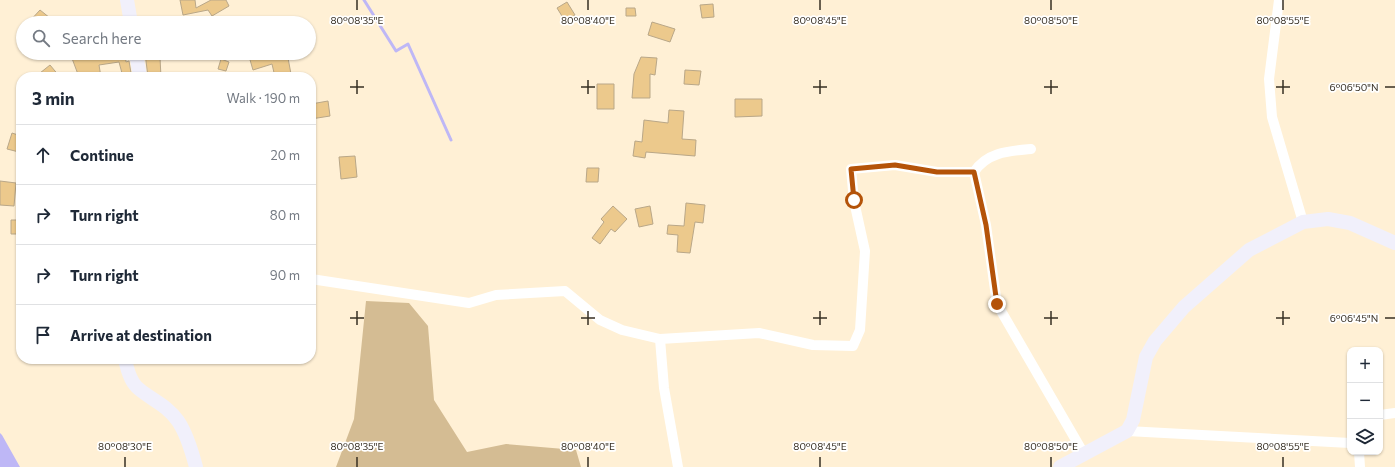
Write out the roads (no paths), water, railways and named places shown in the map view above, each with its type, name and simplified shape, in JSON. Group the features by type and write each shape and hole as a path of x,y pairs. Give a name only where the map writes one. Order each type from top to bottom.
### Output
{"street":[{"path":"126,0 129,16"},
{"path":"1279,0 1269,79 1272,117 1303,222"},
{"path":"137,60 139,72"},
{"path":"1031,149 999,153 980,162 974,172 986,225 997,304 1084,454"},
{"path":"316,280 469,303 496,295 565,291 600,320 622,330 660,339 759,333 813,345 853,346 860,330 865,252 854,200 851,169 895,165 937,172 974,172"},
{"path":"1127,431 1133,420 1146,357 1155,341 1184,307 1249,250 1303,222 1328,219 1350,224 1395,243"},
{"path":"660,339 664,388 678,467"},
{"path":"126,364 138,389 159,401 178,421 190,447 196,467"},
{"path":"1383,415 1395,413"},
{"path":"1060,467 1127,431 1347,443"},
{"path":"1359,455 1360,467"}],"waterway":[{"path":"364,0 396,51 408,44 451,140"}]}
